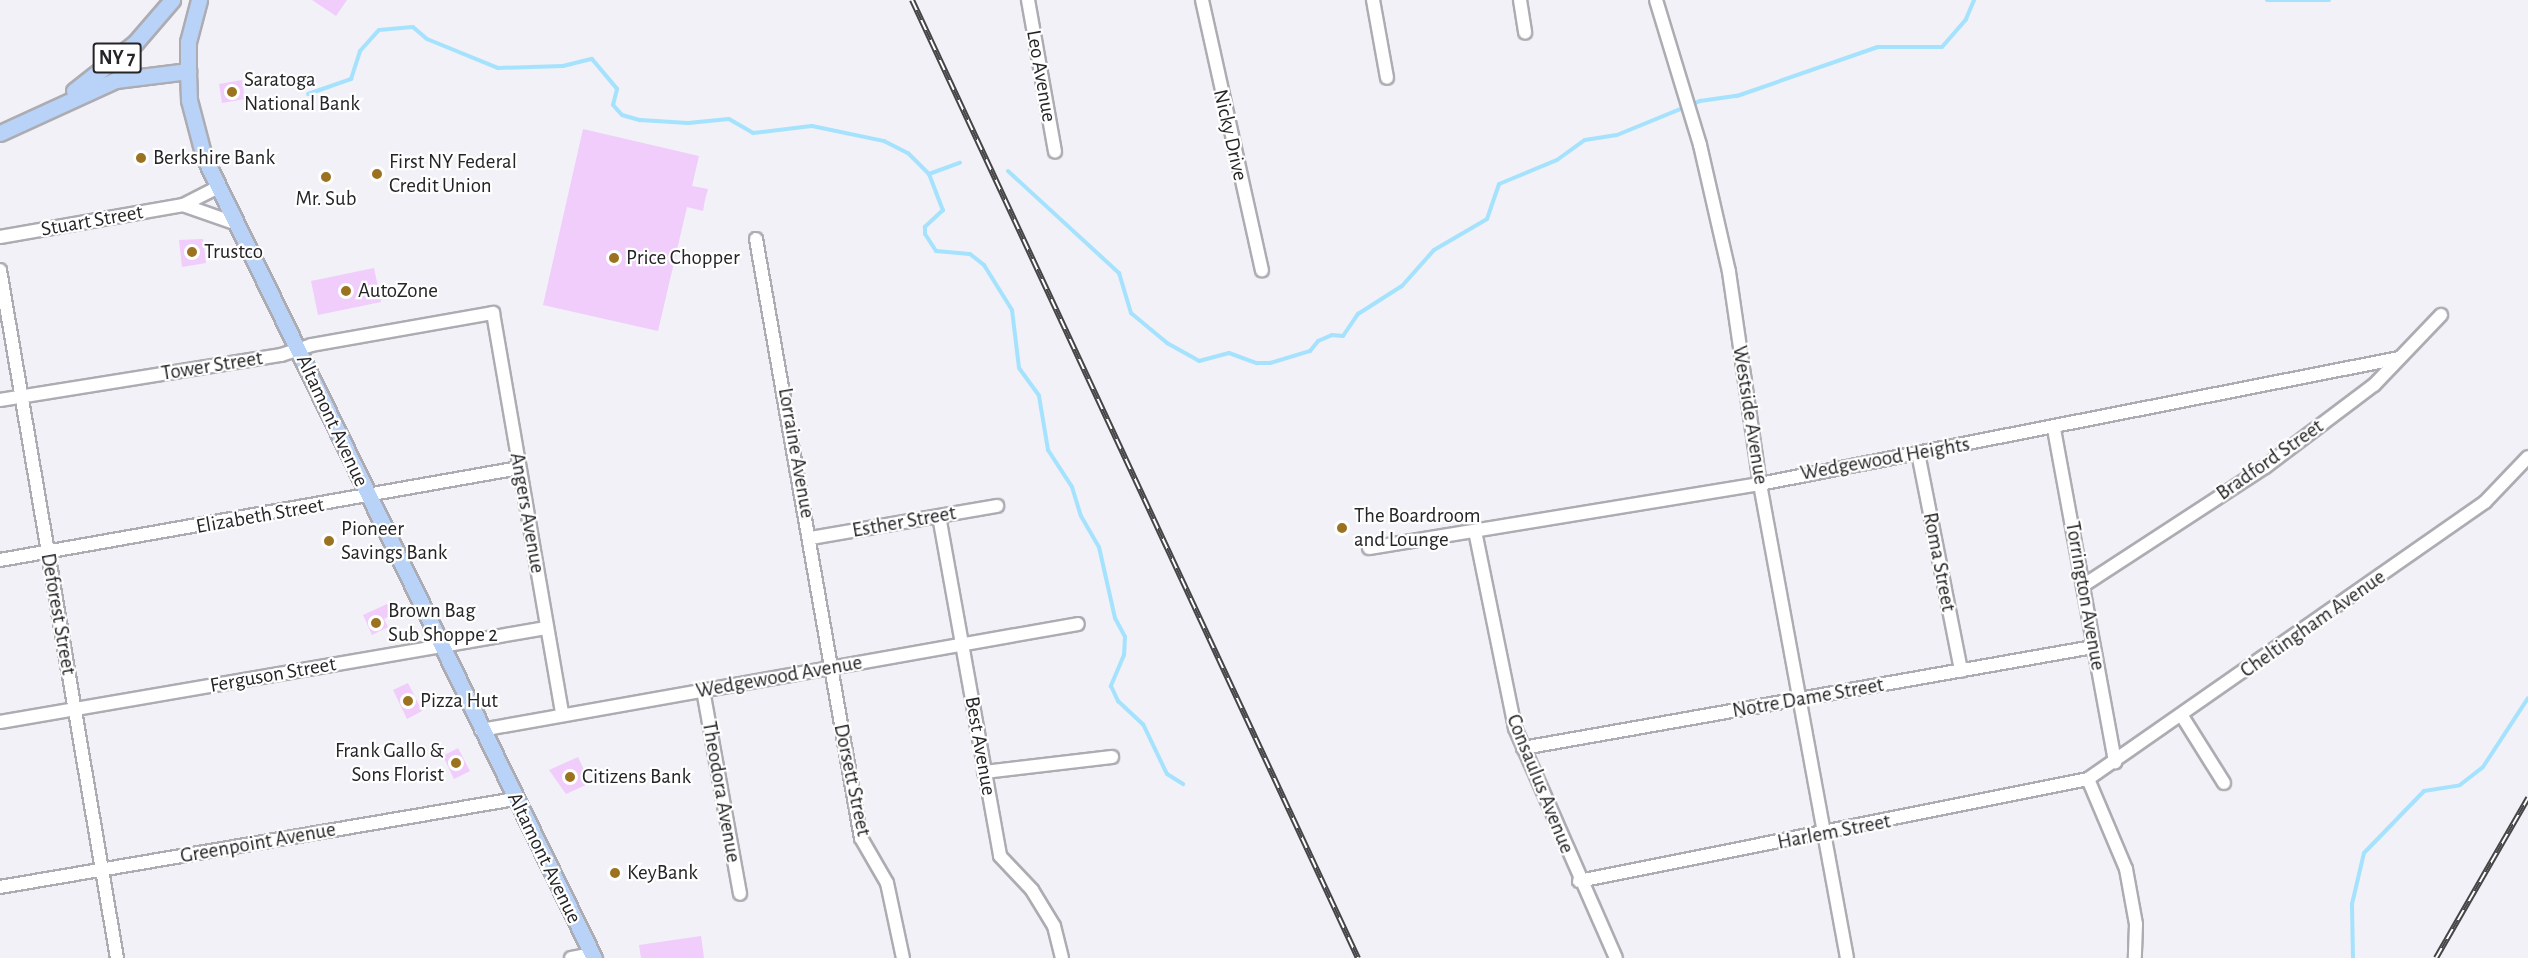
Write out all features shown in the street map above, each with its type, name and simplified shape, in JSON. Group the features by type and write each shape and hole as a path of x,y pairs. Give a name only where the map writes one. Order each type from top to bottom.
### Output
{"main road":[{"name":"NY 7","path":"54,107 135,43 172,0"},
{"name":"Altamont Avenue","path":"199,0 188,42 188,71 198,140 218,187 367,496 593,956"},
{"name":"NY 7","path":"0,133 116,80 188,71"}],"street":[{"name":"Leo Avenue","path":"1028,0 1055,152"},
{"name":"Nicky Drive","path":"1202,0 1262,270"},
{"path":"1373,0 1387,78"},
{"path":"1520,0 1525,33"},
{"name":"Westside Avenue","path":"1656,0 1690,113 1728,272 1760,484 1847,958"},
{"name":"Stuart Street","path":"0,237 183,205 218,187"},
{"name":"Stuart Street","path":"183,205 237,224"},
{"name":"Lorraine Avenue","path":"756,239 811,538 830,668"},
{"name":"Deforest Street","path":"0,270 117,958"},
{"name":"Tower Street","path":"0,400 281,355 297,348 494,313"},
{"name":"Angers Avenue","path":"494,313 562,713"},
{"name":"Bradford Street","path":"2084,585 2265,467 2374,385 2441,315"},
{"name":"Wedgewood Heights","path":"1369,548 1760,484 2054,429 2399,358"},
{"name":"Torrington Avenue","path":"2054,429 2115,762"},
{"name":"Roma Street","path":"1918,453 1960,671"},
{"name":"Cheltingham Avenue","path":"2088,779 2182,716 2485,502 2528,457"},
{"name":"Elizabeth Street","path":"0,560 519,468"},
{"name":"Esther Street","path":"811,538 997,506"},
{"name":"Best Avenue","path":"939,516 1000,856 1032,890 1054,926 1062,958"},
{"name":"Consaulus Avenue","path":"1475,531 1505,687 1523,748 1579,881 1616,958"},
{"name":"Wedgewood Avenue","path":"481,730 562,713 1078,624"},
{"name":"Ferguson Street","path":"0,722 546,628"},
{"name":"Notre Dame Street","path":"1523,748 2093,647"},
{"name":"Dorsett Street","path":"830,668 861,838 887,883 903,958"},
{"name":"Theodora Avenue","path":"703,690 740,894"},
{"path":"2182,716 2224,783"},
{"path":"984,772 1112,757"},
{"path":"2088,779 2120,854 2136,924 2135,958"},
{"name":"Harlem Street","path":"1579,881 1825,834 2088,779"},
{"name":"Greenpoint Avenue","path":"0,886 515,799"},
{"path":"571,958 593,956"}],"building":[{"path":"312,0 347,0 336,16"},
{"name":"Saratoga National Bank","path":"242,80 245,99 222,103 219,84"},
{"name":"Price Chopper","path":"583,129 699,156 692,186 708,189 703,211 687,207 658,331 543,305"},
{"name":"Trustco","path":"203,239 206,263 182,267 179,240"},
{"name":"AutoZone","path":"374,268 381,302 318,315 311,281"},
{"name":"Brown Bag Sub Shoppe 2","path":"387,604 392,615 384,619 388,627 372,635 363,615"},
{"name":"Pizza Hut","path":"408,683 422,711 407,719 393,690"},
{"name":"Frank Gallo & Sons Florist","path":"458,748 470,771 454,779 443,756"},
{"name":"Citizens Bank","path":"578,757 590,783 566,794 549,770"},
{"path":"701,936 704,958 641,958 639,945"}],"waterway":[{"path":"1008,171 1119,273 1131,313 1167,343 1199,361 1229,353 1257,363 1270,363 1310,351 1318,341 1332,335 1343,336 1358,314 1402,286 1434,250 1487,219 1499,184 1557,160 1585,140 1617,135 1700,101 1737,96 1878,47 1942,47 1966,19 1974,0"},
{"path":"2267,0 2329,0"},
{"path":"308,94 351,79 360,51 379,30 413,27 427,39 498,68 563,66 592,59 617,89 613,105 622,115 640,120 688,123 729,119 753,133 812,126 884,141 908,153 929,174 960,163"},
{"path":"929,174 943,210 925,227 925,234 936,251 970,254 984,265 1012,310 1019,368 1039,396 1048,450 1072,487 1081,516 1099,547 1115,618 1125,637 1124,655 1111,686 1118,701 1143,724 1167,774 1183,784"},
{"path":"2353,958 2352,904 2364,853 2424,791 2460,785 2483,767 2528,698"}],"railway":[{"path":"912,0 1358,958"},
{"path":"2436,958 2528,798"}],"place":[{"name":"Saratoga National Bank","path":"232,92"},
{"name":"Berkshire Bank","path":"141,158"},
{"name":"First NY Federal Credit Union","path":"377,174"},
{"name":"Mr. Sub","path":"326,177"},
{"name":"Trustco","path":"192,252"},
{"name":"Price Chopper","path":"614,258"},
{"name":"AutoZone","path":"346,291"},
{"name":"The Boardroom and Lounge","path":"1342,528"},
{"name":"Pioneer Savings Bank","path":"329,541"},
{"name":"Brown Bag Sub Shoppe 2","path":"376,623"},
{"name":"Pizza Hut","path":"408,701"},
{"name":"Frank Gallo & Sons Florist","path":"456,763"},
{"name":"Citizens Bank","path":"570,777"},
{"name":"KeyBank","path":"615,873"}]}
